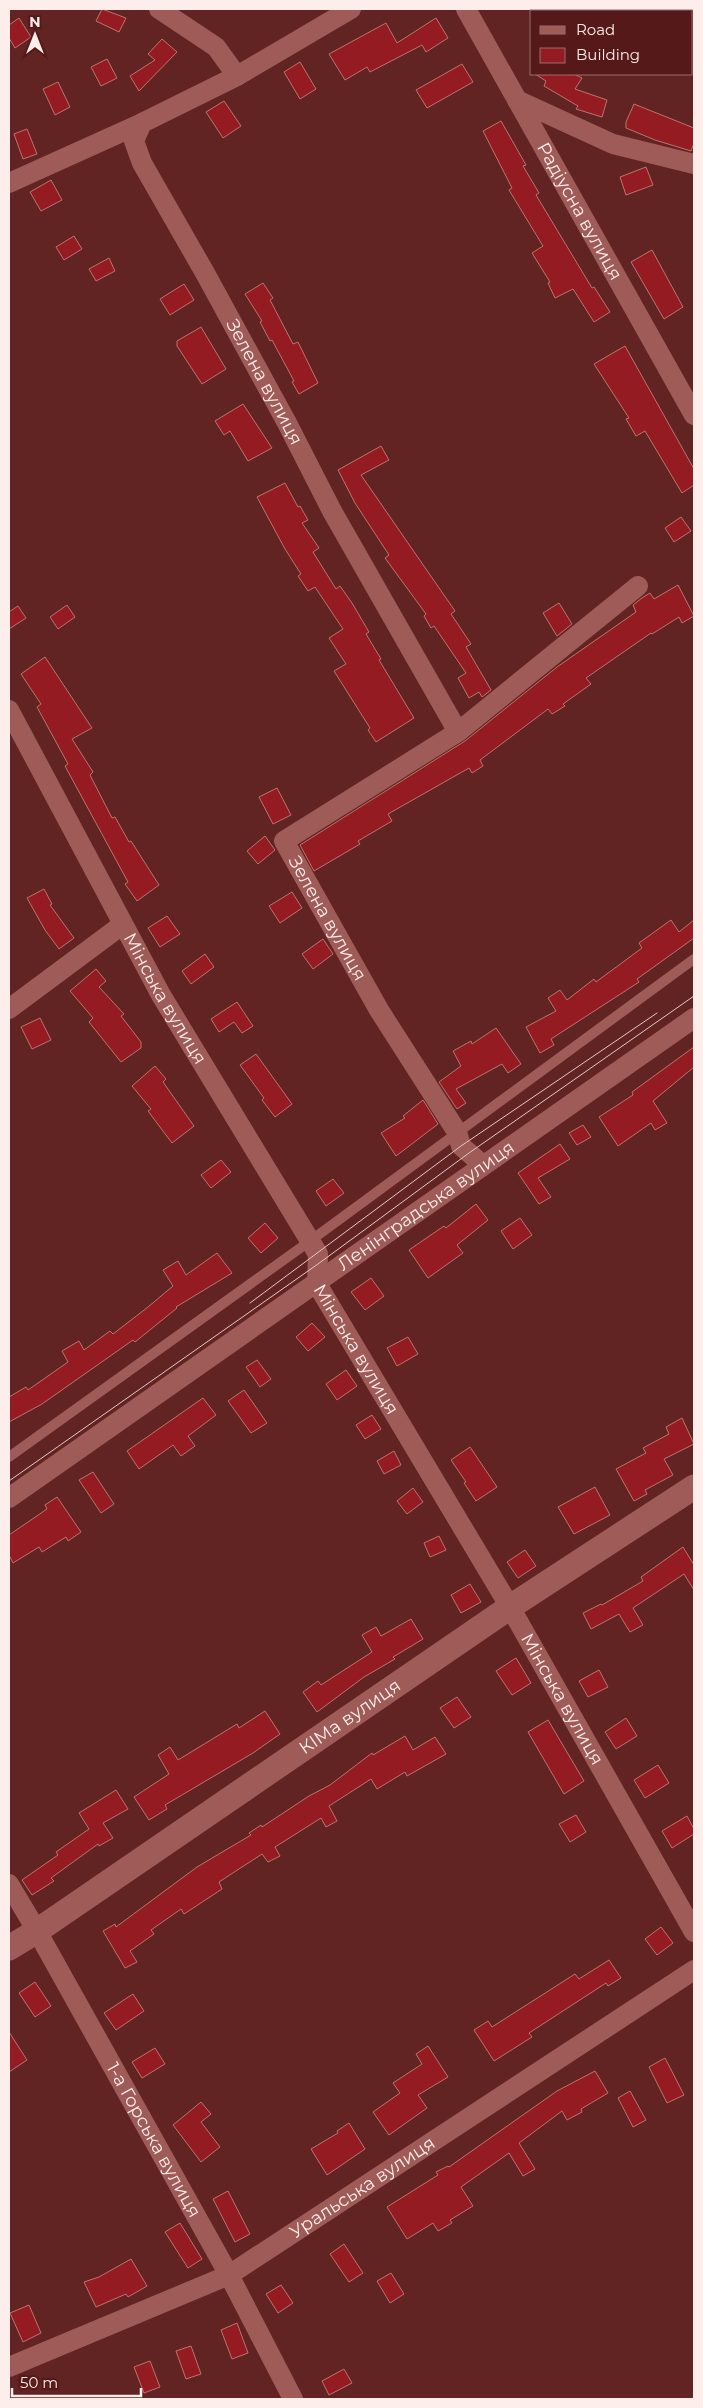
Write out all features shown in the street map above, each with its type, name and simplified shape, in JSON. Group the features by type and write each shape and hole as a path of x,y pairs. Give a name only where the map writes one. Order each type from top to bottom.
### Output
{"street":[{"path":"159,9 216,47 237,76"},
{"path":"9,183 142,124 237,76 351,9"},
{"name":"Радіусна вулиця","path":"466,9 694,415"},
{"path":"517,100 613,144 694,164"},
{"name":"Зелена вулиця","path":"142,124 134,141 142,163 264,382 332,511 458,732"},
{"name":"Зелена вулиця","path":"483,1165 461,1146 457,1132 379,1010 284,841 458,732 638,586"},
{"name":"Мінська вулиця","path":"9,710 161,994 318,1254 318,1284 510,1607 694,1932"},
{"path":"9,1009 122,924"},
{"name":"Ленінградська вулиця","path":"9,1498 318,1284 483,1165 694,1018"},
{"name":"КІМа вулиця","path":"9,1948 37,1931 510,1607 694,1487"},
{"name":"1-а Горська вулиця","path":"9,1884 229,2275 293,2399"},
{"name":"Уральська вулиця","path":"9,2367 229,2275 694,1970"}],"lane":[{"path":"9,1457 310,1241 694,959"}],"building":[{"path":"102,9 126,18 119,32 96,21"},
{"path":"19,18 31,37 15,48 9,38 9,25"},
{"path":"436,18 448,38 426,52 422,45 370,72 367,67 345,80 329,54 386,23 397,43"},
{"path":"162,39 177,52 139,91 130,76 155,60 148,54"},
{"path":"107,59 117,78 101,86 91,67"},
{"path":"300,62 316,89 300,99 284,72"},
{"path":"462,64 473,82 427,108 416,90"},
{"path":"537,75 576,75 582,78 575,89 607,100 602,117 576,109 578,106 544,86 546,81"},
{"path":"58,82 70,107 55,115 43,89"},
{"path":"224,101 241,126 223,138 206,112"},
{"path":"634,104 694,128 694,143 691,151 655,140 626,128 626,122"},
{"path":"501,121 526,165 523,166 539,193 536,195 592,288 594,287 610,312 594,322 573,289 555,298 548,283 550,282 532,253 543,246 509,190 512,188 483,131"},
{"path":"27,129 37,154 23,159 14,134"},
{"path":"646,167 653,185 626,195 620,177"},
{"path":"51,180 62,200 41,211 30,192"},
{"path":"74,236 82,249 64,260 56,247"},
{"path":"652,250 683,307 664,319 631,262"},
{"path":"109,258 115,271 96,281 89,269"},
{"path":"263,283 273,298 270,300 293,344 298,342 318,383 299,394 272,340 270,341 260,322 262,321 245,294"},
{"path":"184,284 194,300 170,315 160,299"},
{"path":"201,327 226,369 202,384 177,346 177,341"},
{"path":"625,346 694,469 694,485 682,493 645,431 636,436 626,419 629,418 594,364"},
{"path":"243,404 272,448 248,461 230,431 224,435 215,421"},
{"path":"381,446 389,460 361,475 455,611 451,614 471,644 466,647 491,690 482,697 479,692 469,698 458,678 466,673 434,626 431,628 424,616 426,614 385,558 389,555 355,503 338,470"},
{"path":"285,483 298,507 300,506 308,520 302,523 319,548 313,552 336,589 340,586 352,603 369,632 366,634 381,659 379,660 414,718 376,742 368,730 370,728 334,671 346,664 329,638 343,629 315,587 308,591 298,576 301,574 257,497"},
{"path":"681,517 691,531 674,542 665,528"},
{"path":"678,585 694,616 682,623 679,617 651,633 586,678 591,684 563,704 565,706 552,714 548,709 480,760 483,766 472,773 469,768 388,814 392,821 358,841 360,844 314,871 300,845 465,741 557,667 636,612 633,605 642,598 650,593 654,599"},
{"path":"559,603 572,624 557,636 543,613"},
{"path":"67,605 75,617 58,629 50,617"},
{"path":"18,606 26,618 9,629 9,612"},
{"path":"45,657 92,728 72,739 93,772 90,775 112,818 115,817 129,842 131,841 159,885 137,901 125,884 128,882 65,766 68,764 37,707 41,704 21,674"},
{"path":"277,788 291,815 273,824 259,797"},
{"path":"265,836 275,850 258,864 247,851"},
{"path":"44,889 52,904 50,905 74,938 59,949 45,930 27,898"},
{"path":"292,892 302,908 280,923 269,906"},
{"path":"167,916 180,934 160,947 148,928"},
{"path":"671,920 679,932 694,920 694,938 637,979 639,982 551,1039 554,1045 540,1053 526,1027 556,1011 548,998 560,990 567,1000 594,979 596,982 642,948 639,943"},
{"path":"323,939 333,954 313,969 302,954"},
{"path":"205,954 214,967 191,984 182,971"},
{"path":"96,969 106,981 99,987 124,1014 121,1016 141,1042 141,1048 121,1062 89,1022 93,1018 70,991"},
{"path":"237,1002 253,1026 242,1033 234,1022 219,1032 211,1019"},
{"path":"40,1018 51,1040 32,1049 21,1027"},
{"path":"496,1028 521,1064 508,1073 502,1064 456,1089 466,1103 457,1109 439,1082 461,1066 453,1051 471,1041 472,1044"},
{"path":"694,1047 694,1067 653,1101 667,1123 655,1130 651,1123 618,1146 599,1117 633,1095 632,1092"},
{"path":"256,1054 292,1104 275,1117 240,1065"},
{"path":"155,1066 166,1079 163,1082 194,1126 172,1143 148,1111 151,1109 132,1086"},
{"path":"423,1100 438,1124 396,1156 381,1133 405,1118 403,1116"},
{"path":"583,1125 591,1137 577,1145 569,1133"},
{"path":"560,1144 570,1159 538,1178 551,1197 539,1204 518,1173"},
{"path":"221,1160 231,1172 211,1188 201,1175"},
{"path":"333,1179 344,1193 326,1206 316,1191"},
{"path":"476,1204 488,1220 457,1245 463,1253 428,1278 409,1250 444,1226 446,1228"},
{"path":"520,1218 532,1235 513,1249 501,1231"},
{"path":"265,1223 278,1238 261,1253 248,1238"},
{"path":"217,1253 232,1273 176,1307 135,1342 133,1340 42,1404 9,1422 9,1397 26,1387 28,1390 68,1362 62,1351 79,1341 84,1350 110,1331 113,1334 148,1307 173,1286 163,1270 178,1261 186,1275"},
{"path":"371,1278 384,1296 365,1310 351,1292"},
{"path":"312,1323 325,1337 308,1351 296,1337"},
{"path":"408,1337 418,1354 397,1366 387,1348"},
{"path":"257,1360 271,1379 260,1387 246,1367"},
{"path":"346,1370 357,1386 337,1400 326,1384"},
{"path":"244,1390 267,1423 251,1433 228,1401"},
{"path":"203,1398 216,1415 188,1436 195,1446 181,1456 173,1445 139,1469 127,1451"},
{"path":"372,1415 381,1429 365,1439 356,1425"},
{"path":"682,1418 694,1444 664,1459 673,1475 645,1490 647,1494 634,1501 616,1469 646,1453 643,1448 669,1434 666,1427"},
{"path":"470,1447 497,1487 476,1501 451,1460"},
{"path":"394,1451 401,1465 384,1474 377,1461"},
{"path":"93,1472 114,1504 101,1513 79,1480"},
{"path":"595,1487 610,1515 574,1534 558,1507"},
{"path":"413,1488 423,1502 407,1514 397,1501"},
{"path":"57,1497 81,1532 68,1541 66,1537 42,1552 39,1547 13,1563 9,1555 9,1535 47,1509 45,1505"},
{"path":"439,1536 446,1550 430,1557 424,1543"},
{"path":"683,1547 694,1565 694,1590 684,1574 633,1608 643,1625 630,1632 619,1614 591,1629 583,1613 602,1605 643,1581 641,1577"},
{"path":"525,1550 536,1566 518,1578 507,1562"},
{"path":"470,1584 481,1602 461,1613 451,1595"},
{"path":"411,1619 423,1639 393,1657 395,1659 364,1677 317,1712 303,1692 318,1681 321,1685 372,1652 362,1635 376,1627 381,1636"},
{"path":"516,1658 531,1683 512,1695 496,1671"},
{"path":"599,1670 608,1687 588,1697 579,1681"},
{"path":"457,1697 471,1717 454,1728 440,1708"},
{"path":"265,1711 280,1734 253,1753 165,1805 167,1809 149,1820 134,1797 169,1774 158,1755 170,1747 178,1760 237,1724 239,1728"},
{"path":"626,1718 637,1736 616,1749 605,1732"},
{"path":"548,1720 584,1781 564,1794 528,1732"},
{"path":"405,1736 413,1750 435,1737 446,1754 407,1776 405,1772 377,1789 371,1779 329,1806 337,1821 326,1827 321,1818 275,1847 280,1856 268,1862 262,1854 219,1882 222,1889 184,1914 181,1909 151,1930 154,1934 130,1951 137,1962 125,1968 103,1931 115,1924 116,1927 197,1867 251,1835 249,1833 261,1825 262,1827 309,1796 330,1785 372,1753 373,1755"},
{"path":"658,1765 669,1783 645,1798 634,1780"},
{"path":"116,1790 128,1809 103,1823 113,1838 99,1846 98,1844 51,1878 54,1881 32,1895 22,1880 58,1855 56,1852 89,1829 79,1813"},
{"path":"576,1815 586,1832 570,1842 559,1824"},
{"path":"687,1816 694,1829 694,1834 672,1848 662,1831"},
{"path":"661,1927 673,1943 657,1955 645,1939"},
{"path":"609,1960 621,1978 608,1986 606,1983 529,2033 532,2037 494,2061 474,2030 488,2021 492,2027 575,1974 579,1979"},
{"path":"35,1982 51,2006 35,2017 19,1993"},
{"path":"133,1994 144,2011 116,2030 104,2013"},
{"path":"9,2032 27,2060 9,2072"},
{"path":"428,2046 448,2077 418,2095 427,2108 389,2135 373,2112 400,2093 393,2083 422,2064 416,2054"},
{"path":"155,2048 165,2064 142,2078 132,2062"},
{"path":"665,2058 684,2095 667,2103 649,2067"},
{"path":"595,2071 608,2093 581,2109 582,2112 567,2120 562,2111 519,2143 535,2169 523,2176 509,2153 461,2187 473,2206 450,2220 452,2223 438,2231 433,2223 407,2239 387,2207 438,2175 436,2172 449,2167 557,2091"},
{"path":"630,2091 646,2120 633,2127 618,2098"},
{"path":"201,2102 211,2114 201,2122 220,2147 201,2162 173,2125"},
{"path":"349,2123 365,2149 327,2175 311,2149 338,2133 337,2131"},
{"path":"228,2191 250,2234 235,2242 213,2199"},
{"path":"180,2223 202,2259 188,2268 165,2232"},
{"path":"344,2244 363,2273 349,2282 330,2254"},
{"path":"131,2259 147,2286 128,2297 126,2294 96,2307 84,2282 99,2277"},
{"path":"391,2273 404,2294 390,2303 377,2281"},
{"path":"281,2285 293,2303 278,2313 266,2294"},
{"path":"29,2305 41,2333 23,2342 10,2313"},
{"path":"237,2323 248,2353 232,2359 221,2330"},
{"path":"191,2346 201,2374 186,2379 176,2351"},
{"path":"150,2361 160,2387 144,2393 134,2367"},
{"path":"344,2369 352,2383 329,2395 322,2381"}],"tram line":[{"path":"9,1481 318,1264 469,1153 694,996"},
{"path":"250,1303 461,1146 657,1013"}]}
